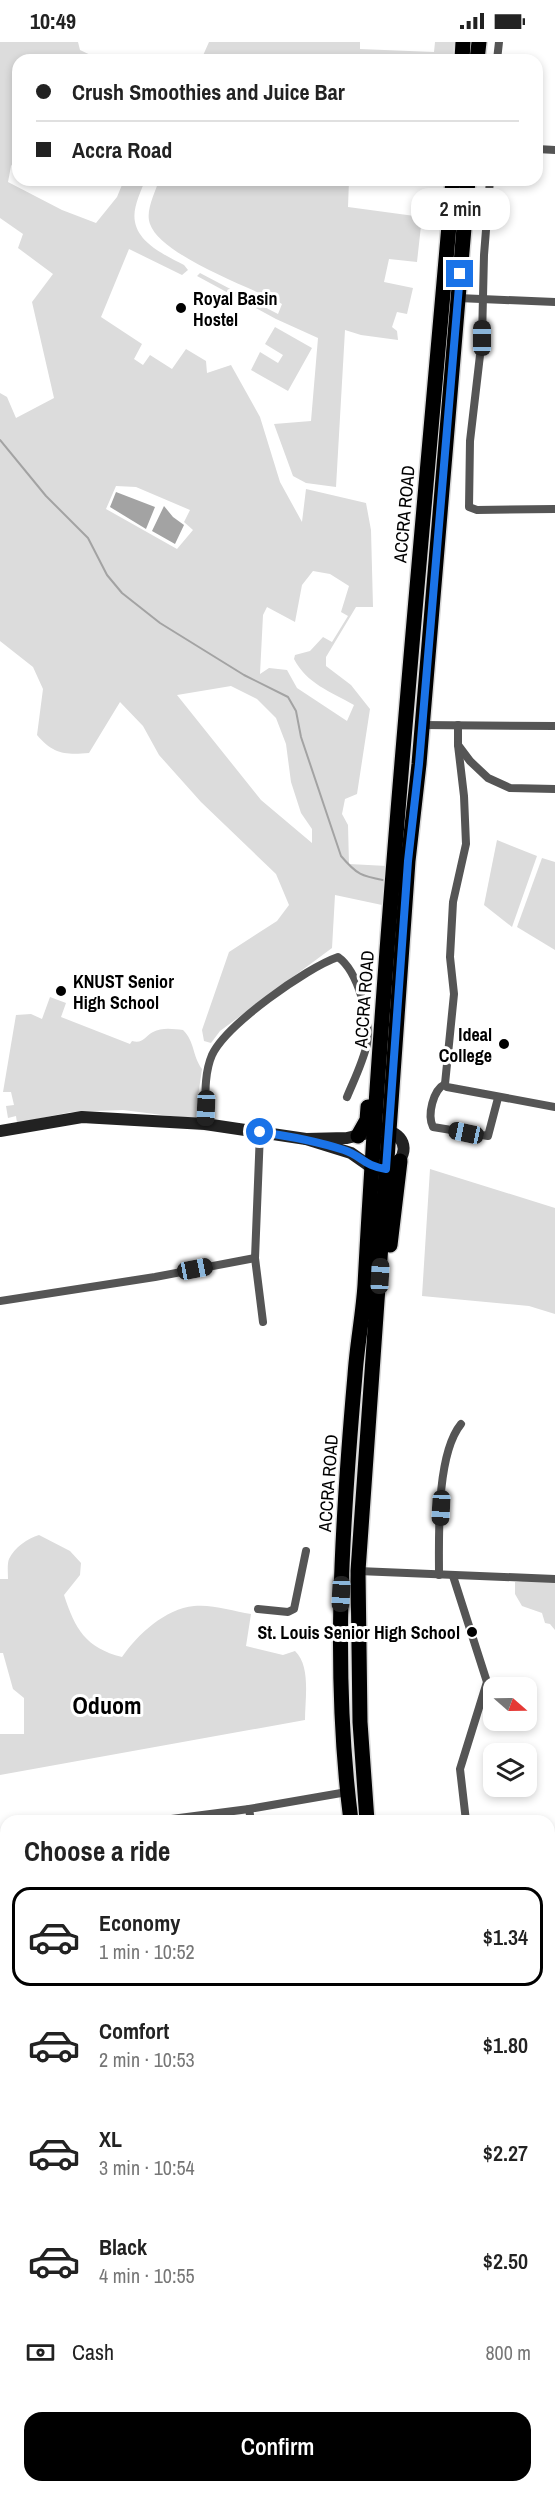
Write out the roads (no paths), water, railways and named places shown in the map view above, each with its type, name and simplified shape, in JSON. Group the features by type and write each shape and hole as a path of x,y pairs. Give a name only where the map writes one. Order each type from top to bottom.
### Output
{"highway":[{"name":"ACCRA ROAD","path":"382,1131 381,1034 392,878 452,186"},
{"name":"ACCRA ROAD","path":"350,1815 340,1692 340,1610 355,1376 379,1168 421,725 467,186"},
{"path":"358,1136 367,1120 374,1050 381,1034"},
{"path":"378,1298 391,1241 400,1161"},
{"name":"ACCRA ROAD","path":"367,1815 360,1732 358,1570 378,1298 379,1168"}],"street":[{"path":"490,186 482,298 482,338 470,441 470,507 477,510 555,509"},
{"path":"458,297 555,302"},
{"path":"421,725 555,726"},
{"path":"459,725 458,745 464,796 466,844 453,902 450,957 454,994 445,1084 436,1091 430,1120 433,1126 488,1136 498,1098"},
{"path":"458,745 470,761 495,782 510,788 555,789"},
{"path":"205,1124 206,1078 217,1046 258,1007 314,968 338,957 345,962 356,981 367,1023 367,1044 347,1097"},
{"path":"445,1084 447,1087 498,1098 555,1107"},
{"path":"0,1131 56,1119 82,1117 205,1124 306,1139 351,1152 379,1168 400,1161 404,1152 400,1136 382,1131 358,1136 306,1139"},
{"path":"260,1132 255,1258 263,1322"},
{"path":"0,1301 155,1277 255,1258"},
{"path":"439,1575 443,1480 450,1444 461,1424"},
{"path":"258,1608 288,1612 294,1609 306,1551"},
{"path":"358,1570 555,1579"},
{"path":"453,1576 487,1682 460,1769 465,1815"},
{"path":"202,1815 347,1792"},
{"path":"249,1809 250,1815"}],"waterway":[{"path":"0,440 46,496 88,538 107,575 122,593 160,623 244,675 288,697 296,711 301,737 341,856 361,874 387,881"}],"place":[{"name":"Royal Basin Hostel","path":"181,308"},
{"name":"KNUST Senior High School","path":"61,991"},
{"name":"Ideal College","path":"504,1044"},
{"name":"St. Louis Senior High School","path":"472,1632"}],"district":[{"name":"Oduom","path":"107,1705"}]}
